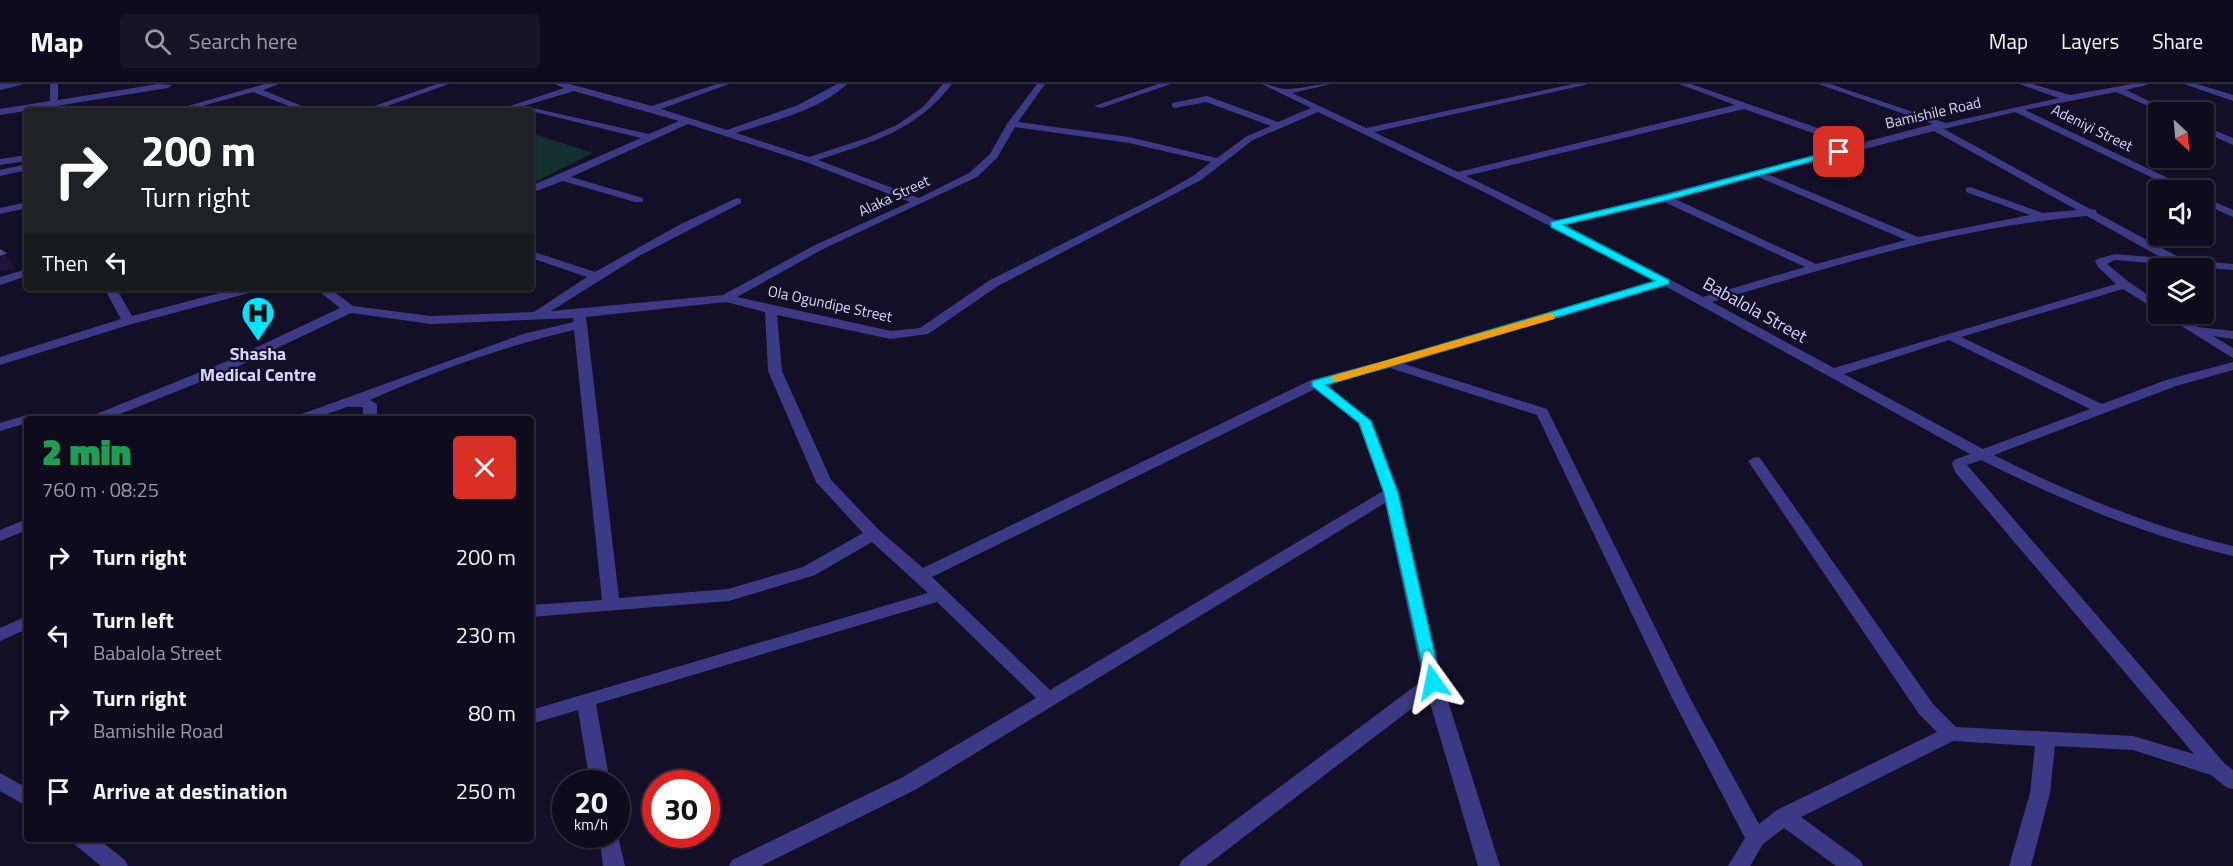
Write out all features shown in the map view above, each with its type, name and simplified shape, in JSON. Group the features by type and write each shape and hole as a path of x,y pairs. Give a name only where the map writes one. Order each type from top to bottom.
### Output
{"street":[{"path":"0,87 20,84"},
{"path":"54,84 54,100"},
{"path":"0,111 139,84"},
{"path":"186,108 275,84"},
{"path":"373,108 445,84"},
{"path":"559,84 579,86 809,160 919,202"},
{"path":"652,109 725,84"},
{"path":"725,134 796,109 825,96 843,84"},
{"path":"809,160 874,137 910,121 927,108 948,84"},
{"name":"Alaka Street","path":"726,298 819,247 973,175 994,156 1012,124 1041,84"},
{"path":"1098,106 1167,84"},
{"name":"Babalola Street","path":"1266,84 1456,175 1702,301 1980,454 2083,504 2199,544 2233,551"},
{"path":"1283,92 1327,84"},
{"path":"1364,130 1585,84"},
{"path":"1683,84 1859,146"},
{"path":"1826,86 1844,84"},
{"path":"2024,84 2070,98"},
{"name":"Bamishile Road","path":"1554,225 1939,126 2146,84"},
{"path":"2188,84 2233,98"},
{"path":"507,108 579,86"},
{"path":"1826,86 1939,126 2173,258"},
{"path":"2116,89 2148,103"},
{"path":"0,106 170,90 173,108"},
{"path":"255,90 302,108"},
{"path":"1175,105 1207,99 1277,125"},
{"path":"513,106 522,108"},
{"path":"1456,175 1744,106"},
{"name":"Ola Ogundipe Street","path":"325,291 349,309 431,320 538,315 579,319 726,298 771,310 891,335 911,334 924,331 994,283 1197,178 1250,138 1317,109"},
{"name":"Adeniyi Street","path":"2017,110 2164,180"},
{"path":"534,111 649,137"},
{"path":"534,189 686,121"},
{"path":"1012,124 1129,140 1218,161"},
{"path":"2214,133 2233,142"},
{"path":"0,162 24,158"},
{"path":"1,173 24,168"},
{"path":"1757,173 1919,241"},
{"path":"562,178 639,200"},
{"path":"1970,190 2041,215"},
{"path":"1664,198 1816,268"},
{"path":"538,315 595,276 692,222 737,201"},
{"path":"2214,205 2233,214"},
{"path":"0,211 24,206"},
{"path":"1702,301 1816,268 1989,224 2041,215 2092,212"},
{"path":"534,255 595,276"},
{"path":"2148,260 2115,257 2101,261 2102,265 2125,285 2148,300"},
{"path":"2214,265 2233,267"},
{"path":"0,281 24,273"},
{"path":"921,576 1316,383 1390,364 1665,282"},
{"path":"1833,373 2125,285"},
{"path":"112,291 128,321"},
{"path":"0,361 128,321 242,291"},
{"path":"104,416 230,365 349,309"},
{"path":"771,310 771,338 775,370 824,482 873,534 921,576 1047,698"},
{"path":"310,416 579,319 611,606"},
{"path":"2184,324 2233,354"},
{"path":"2193,330 2233,335"},
{"path":"1950,336 2100,409"},
{"path":"1390,364 1544,415 1671,678 1756,838"},
{"path":"2226,775 1960,469 1959,463 2171,383 2233,366"},
{"path":"1316,383 1364,421 1391,493 1433,682 1489,866"},
{"path":"356,401 370,404 370,416"},
{"path":"0,427 24,420"},
{"path":"1755,461 1926,709 1951,734"},
{"path":"740,866 908,784 1047,698 1391,493"},
{"path":"0,536 24,525"},
{"path":"534,611 611,606 729,594 809,571 873,534"},
{"path":"534,716 940,595"},
{"path":"0,634 24,623"},
{"path":"1190,866 1433,682"},
{"path":"586,700 598,770"},
{"path":"1739,866 1756,838 1784,816 1951,734 2133,743 2226,775"},
{"path":"2020,866 2040,793 2046,737"},
{"path":"0,781 24,796"},
{"path":"1784,816 1852,866"},
{"path":"86,842 117,866"},
{"path":"611,848 614,866"}],"green space":[{"path":"534,134 593,153 534,182"}],"slow traffic":[{"path":"1336,378 1550,316"}],"place":[{"name":"Shasha Medical Centre","path":"258,342"}],"route":[{"path":"1433,682 1391,493 1364,421 1316,383 1390,364 1665,282 1554,225 1839,152"}]}
